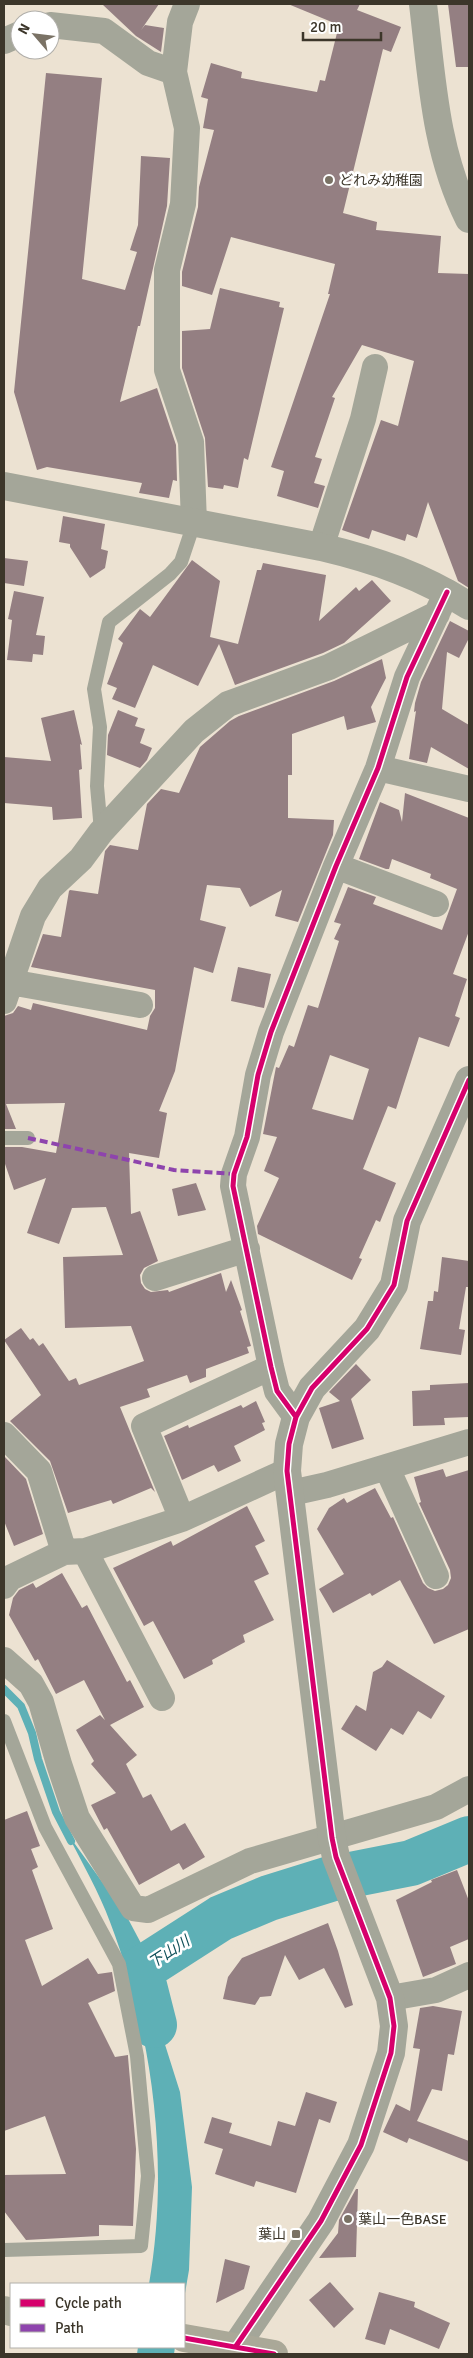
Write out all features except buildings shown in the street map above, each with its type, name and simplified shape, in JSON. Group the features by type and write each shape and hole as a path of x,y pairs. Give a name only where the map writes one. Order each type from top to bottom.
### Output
{"highway":[{"path":"185,2338 274,2354"}],"street":[{"path":"187,4 180,22 174,72 187,128 183,204 166,270 167,370 191,442 194,523"},
{"path":"423,4 440,139 452,180 469,218"},
{"path":"60,27 104,31 148,64 174,72"},
{"path":"322,547 363,420 375,367"},
{"path":"4,486 322,547 373,559 451,604"},
{"path":"140,1005 7,992 33,916 50,888 81,859 101,832 194,732 228,704 329,667 451,604"},
{"path":"296,1417 277,1392 270,1367 233,1186 234,1174 248,1137 258,1075 271,1032 336,866 378,768 407,676 451,604"},
{"path":"378,768 469,789"},
{"path":"336,866 436,904"},
{"path":"224,2344 321,2221 361,2145 391,2053 394,2026 390,1998 352,1900 334,1847 289,1482 289,1444 296,1417 312,1388 367,1328 394,1285 407,1221 469,1080"},
{"path":"156,1278 247,1249"},
{"path":"182,1519 144,1426 270,1367"},
{"path":"4,1434 40,1471 74,1551 162,1698"},
{"path":"4,1586 10,1578 74,1551 182,1519 289,1482 327,1486 469,1442"},
{"path":"387,1468 436,1576"},
{"path":"4,1660 31,1684 41,1702 58,1764 77,1818 133,1908 148,1910 250,1860 334,1847 436,1807 469,1789"},
{"path":"390,1998 436,1990 469,1975"}],"lane":[{"path":"101,832 97,786 100,727 94,689 109,622 170,574 181,562 194,523"},
{"path":"4,1138 28,1138"},
{"path":"4,1721 45,1827 119,1964 137,2056 148,2176 141,2246 4,2250"}],"water":[{"path":"67,1833 126,1915 143,1947 155,2013 180,2092 192,2187 189,2270 185,2293 185,2283 149,2283 155,2239 158,2193 154,2101 147,2055 125,1965 96,1889"},
{"path":"138,2348 175,2348 174,2354 137,2354"}],"waterway":[{"path":"4,1689 21,1706 32,1733 38,1759 56,1812 71,1841"},
{"name":"下山川","path":"154,2025 140,1970 221,1918 269,1898 330,1879 411,1863 469,1839"}],"marked path":[{"path":"28,1138 174,1170 234,1174"}],"cycle path":[{"path":"296,1417 277,1391 233,1186 234,1174 247,1137 258,1075 271,1032 336,866 378,768 407,677 447,592"},
{"path":"236,2346 321,2221 361,2145 391,2053 394,2026 390,1998 336,1857 332,1838 287,1471 289,1444 296,1417 312,1388 367,1329 394,1285 407,1221 469,1080"},
{"path":"185,2338 274,2354"}],"place":[{"name":"どれみ幼稚園","path":"329,180"},
{"name":"葉山一色BASE","path":"348,2219"},
{"name":"葉山","path":"296,2234"}]}
